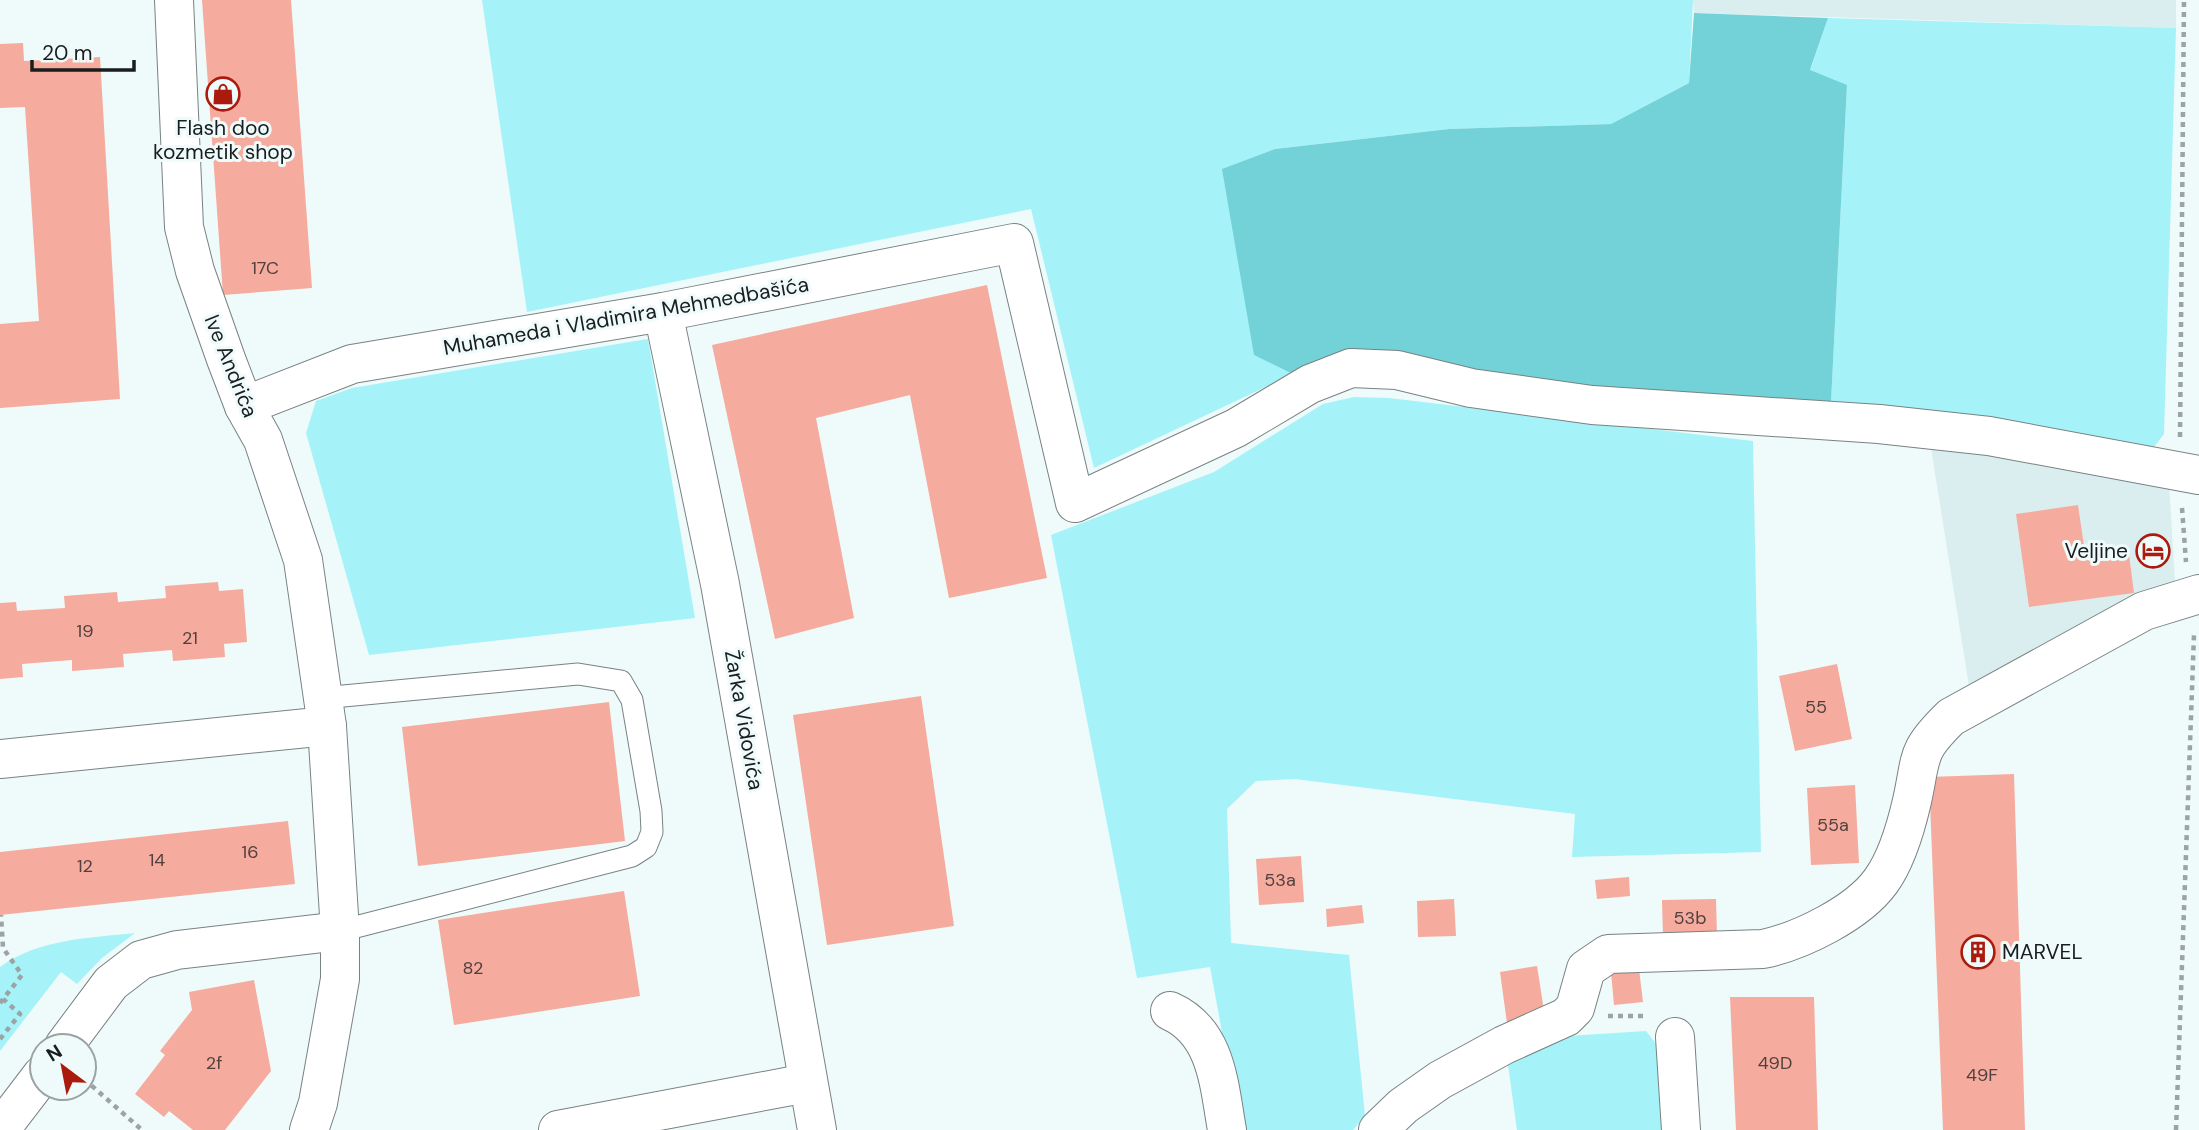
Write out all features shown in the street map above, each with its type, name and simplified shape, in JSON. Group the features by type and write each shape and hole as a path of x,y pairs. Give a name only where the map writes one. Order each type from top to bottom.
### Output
{"street":[{"name":"Ive Andrića","path":"174,0 184,227 195,271 244,406 263,440 303,559 325,712 340,931 340,979 318,1103 309,1130"},
{"name":"Muhameda i Vladimira Mehmedbašića","path":"244,406 352,364 663,312 1014,243 1075,503 1236,428 1310,384 1351,368 1397,370 1471,388 1592,405 1879,424 1989,436 2189,472"},
{"name":"Žarka Vidovića","path":"663,312 720,584 817,1130"},
{"path":"1378,1130 1404,1106 1440,1080 1504,1045 1566,1017 1574,1008 1586,969 1608,954 1763,949 1786,944 1841,914 1874,889 1889,868 1912,801 1920,754 1931,736 1951,717 2144,611 2194,596"},
{"path":"0,759 325,712"},
{"path":"75,1032 111,984 141,960 177,950 340,931"},
{"path":"1170,1011 1185,1018 1212,1052 1227,1130"},
{"path":"1675,1037 1681,1130"},
{"path":"558,1130 807,1083"},
{"path":"0,1130 28,1093"}],"lane":[{"path":"325,712 579,674 621,681 632,700 651,811 652,832 646,847 632,856 340,931"}],"path":[{"path":"2176,1130 2194,631 2189,472 2184,0"},
{"path":"0,1039 20,1014 1,1001 22,975 3,948 1,915"},
{"path":"1566,1017 1663,1016 1675,1037"},
{"path":"98,1091 142,1130"}],"shaded area":[{"path":"482,0 1693,0 1689,83 1611,124 1449,129 1275,149 1293,374 1094,468 1031,209 527,312"},
{"path":"1693,0 2176,0 2176,28 1694,13"},
{"path":"1694,13 1828,18 1810,70 1847,85 1831,402 1550,388 1370,350 1293,374 1254,355 1222,169 1275,149 1449,129 1611,124 1689,83"},
{"path":"1828,18 2176,28 2164,434 2154,447 1831,402 1847,86 1810,71"},
{"path":"648,339 695,618 369,655 306,433 316,401 352,388"},
{"path":"1354,397 1389,398 1753,441 1761,852 1572,857 1575,814 1295,779 1256,781 1227,809 1231,943 1349,955 1365,1116 1353,1130 1240,1130 1210,967 1137,978 1051,535 1214,472 1323,404"},
{"path":"1931,448 2000,454 2169,484 2175,581 1969,686"},
{"path":"135,933 102,958 77,984 61,972 0,1051 0,967 47,945"},
{"path":"1646,1031 1657,1045 1662,1130 1517,1130 1508,1065 1568,1036"}],"building":[{"path":"202,0 291,0 312,288 223,295"},
{"path":"23,43 24,61 100,57 120,399 0,408 0,324 39,321 25,107 0,108 0,44"},
{"path":"987,285 1047,578 949,598 910,395 816,418 854,618 775,639 712,345"},
{"path":"2078,505 2085,553 2128,547 2134,593 2029,607 2016,514"},
{"path":"218,582 219,591 243,589 247,642 224,644 225,657 173,661 172,650 123,654 124,667 72,671 72,660 22,664 23,677 0,679 0,603 16,602 17,611 65,608 64,596 117,592 118,602 166,598 165,586"},
{"path":"1837,664 1852,739 1795,751 1779,676"},
{"path":"921,696 954,926 827,945 793,715"},
{"path":"609,702 625,841 418,866 402,727"},
{"name":"MARVEL","path":"2014,774 2025,1130 1943,1130 1929,777"},
{"path":"1855,785 1859,863 1811,865 1807,788"},
{"path":"288,821 295,884 0,915 0,852"},
{"path":"1301,856 1304,902 1259,905 1256,859"},
{"path":"1629,877 1630,896 1597,899 1595,880"},
{"path":"624,891 640,996 454,1025 438,920"},
{"path":"1454,899 1456,936 1418,937 1417,901"},
{"path":"1716,899 1717,936 1663,937 1662,900"},
{"path":"1362,905 1364,923 1327,927 1326,909"},
{"path":"1537,966 1545,1017 1507,1023 1500,972"},
{"path":"1639,969 1643,1002 1614,1005 1611,972"},
{"path":"254,980 271,1071 225,1130 193,1130 169,1111 164,1117 135,1094 165,1055 160,1051 192,1010 189,992"},
{"path":"1730,997 1814,997 1818,1130 1736,1130"}],"place":[{"name":"Flash doo kozmetik shop","path":"223,94"},
{"name":"Veljine","path":"2153,551"},
{"name":"MARVEL","path":"1978,952"}]}
